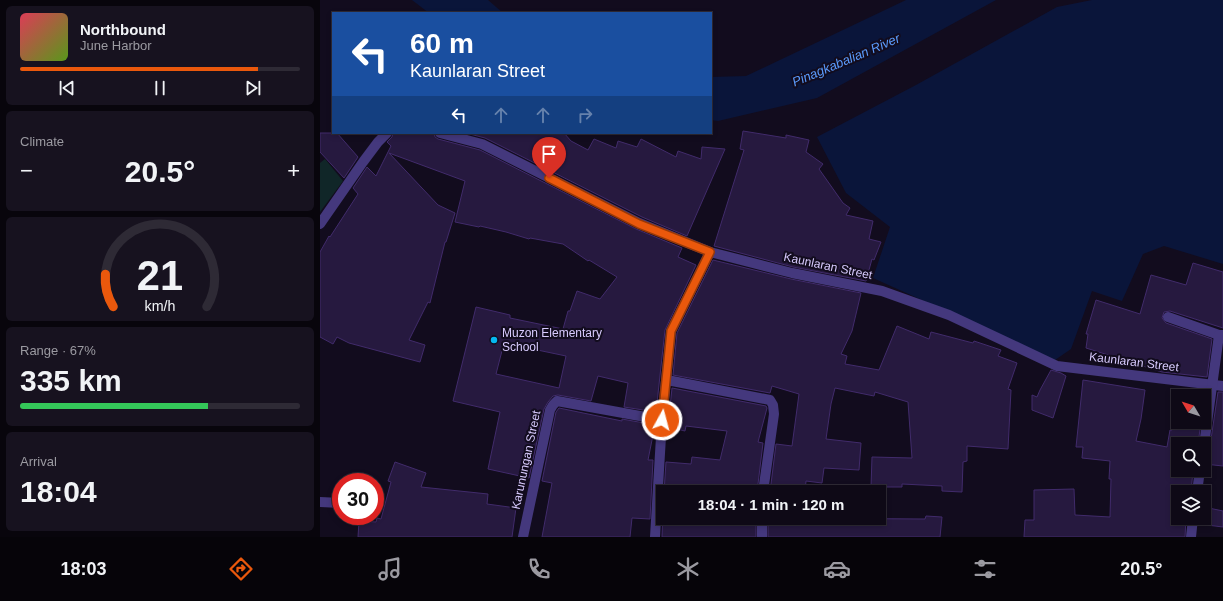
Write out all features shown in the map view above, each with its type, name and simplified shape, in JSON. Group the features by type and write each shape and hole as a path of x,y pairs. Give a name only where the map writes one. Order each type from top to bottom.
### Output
{"street":[{"path":"320,224 363,162 386,134"},
{"name":"Kaunlaran Street","path":"444,134 482,144 639,224 710,252 792,273 882,291 949,315 1057,366 1218,385"},
{"path":"655,537 662,420 671,331 710,252"},
{"path":"1168,317 1221,335 1218,385 1206,437"},
{"path":"667,380 770,400 773,405 774,414 764,485"},
{"name":"Karunungan Street","path":"523,537 550,410 553,405 557,402 662,420"},
{"path":"320,502 332,503"},
{"path":"762,525 762,537"},
{"path":"1191,537 1192,525"}],"green space":[{"path":"325,159 343,181 320,212 320,163"}],"water":[{"path":"412,0 488,0 502,12 428,12"},
{"name":"Pinagkabalian River","path":"906,0 996,0 817,98 718,121 712,120 712,77 746,76"},
{"path":"1092,0 1223,0 1223,264 1164,246 1143,254 1122,301 1092,291 1071,349 1055,360 873,278 890,227 846,193 817,137 916,85 1057,7"}],"building":[{"path":"743,131 786,138 786,135 809,140 806,152 823,164 819,169 843,203 850,208 846,215 873,221 869,239 881,242 874,260 872,259 866,281 793,267 714,246 744,150 740,149"},
{"path":"320,133 332,133 338,134 358,157 344,178 320,152"},
{"path":"393,134 434,134 438,139 480,150 636,229 682,248 678,257 696,265 665,330 656,412 624,407 628,383 598,376 591,401 558,395 553,396 548,402 544,409 529,478 488,469 500,412 453,401 476,307 510,315 510,318 563,329 568,311 570,311 577,291 600,299 617,277 589,260 588,261 563,244 529,239 480,226 455,222 465,181 389,153 438,205 455,213 445,242 430,303 428,302 409,340 425,345 420,362 349,343 337,337 333,344 320,337 320,252 329,236 330,237 358,194 353,188 367,167 376,176 391,146 387,142","holes":["504,343 566,356 559,388 496,374"]},
{"path":"470,134 565,134 571,141 588,150 594,139 616,148 618,141 637,147 641,139 676,157 678,151 701,159 702,147 725,149 687,236 642,217 485,138"},
{"path":"713,260 791,279 861,293 852,331 841,354 847,356 845,364 879,370 897,326 929,339 931,332 973,343 974,341 1001,350 998,356 1017,363 1008,389 1011,390 1008,449 967,446 967,461 963,462 962,492 942,491 942,486 902,484 902,487 886,487 886,485 871,485 872,457 912,458 908,402 875,392 874,396 835,388 826,439 861,443 859,470 824,468 822,483 806,481 806,485 771,485 776,444 792,446 799,394 772,386 770,393 673,375 677,333"},
{"path":"1193,263 1223,272 1223,328 1170,311 1164,312 1162,318 1166,323 1212,339 1207,377 1162,372 1086,348 1088,334 1086,334 1096,300 1140,314 1151,275 1186,285"},
{"path":"1051,370 1066,376 1053,418 1032,410 1032,395 1037,397"},
{"path":"1083,380 1145,390 1136,441 1167,447 1170,430 1200,429 1199,437 1171,437 1171,477 1192,477 1192,485 1171,485 1171,525 1186,525 1185,537 1024,537 1025,520 1034,520 1034,490 1074,489 1075,515 1110,517 1110,461 1082,458 1083,447 1076,447"},
{"path":"672,388 766,406 767,408 758,442 763,443 758,485 664,485 666,462 691,464 692,457 720,460 727,431 686,426 685,431 668,427"},
{"path":"1218,392 1223,392 1223,466 1211,465 1211,439"},
{"path":"559,408 622,421 622,419 655,425 648,460 653,460 650,519 632,518 630,537 542,537 552,483 542,481 556,412"},
{"path":"395,462 426,473 421,487 488,494 487,504 516,508 512,537 358,537 359,525 384,525 384,508 391,482 388,481"},
{"path":"1211,508 1223,511 1223,527 1207,525 1211,525"},
{"path":"926,516 942,517 940,537 768,537 768,525 886,525 886,519 925,519"},
{"path":"662,525 756,525 756,537 662,537"}],"place":[{"name":"Muzon Elementary School","path":"494,340"}],"route":[{"path":"549,178 639,224 710,252 671,331 662,420"}]}
